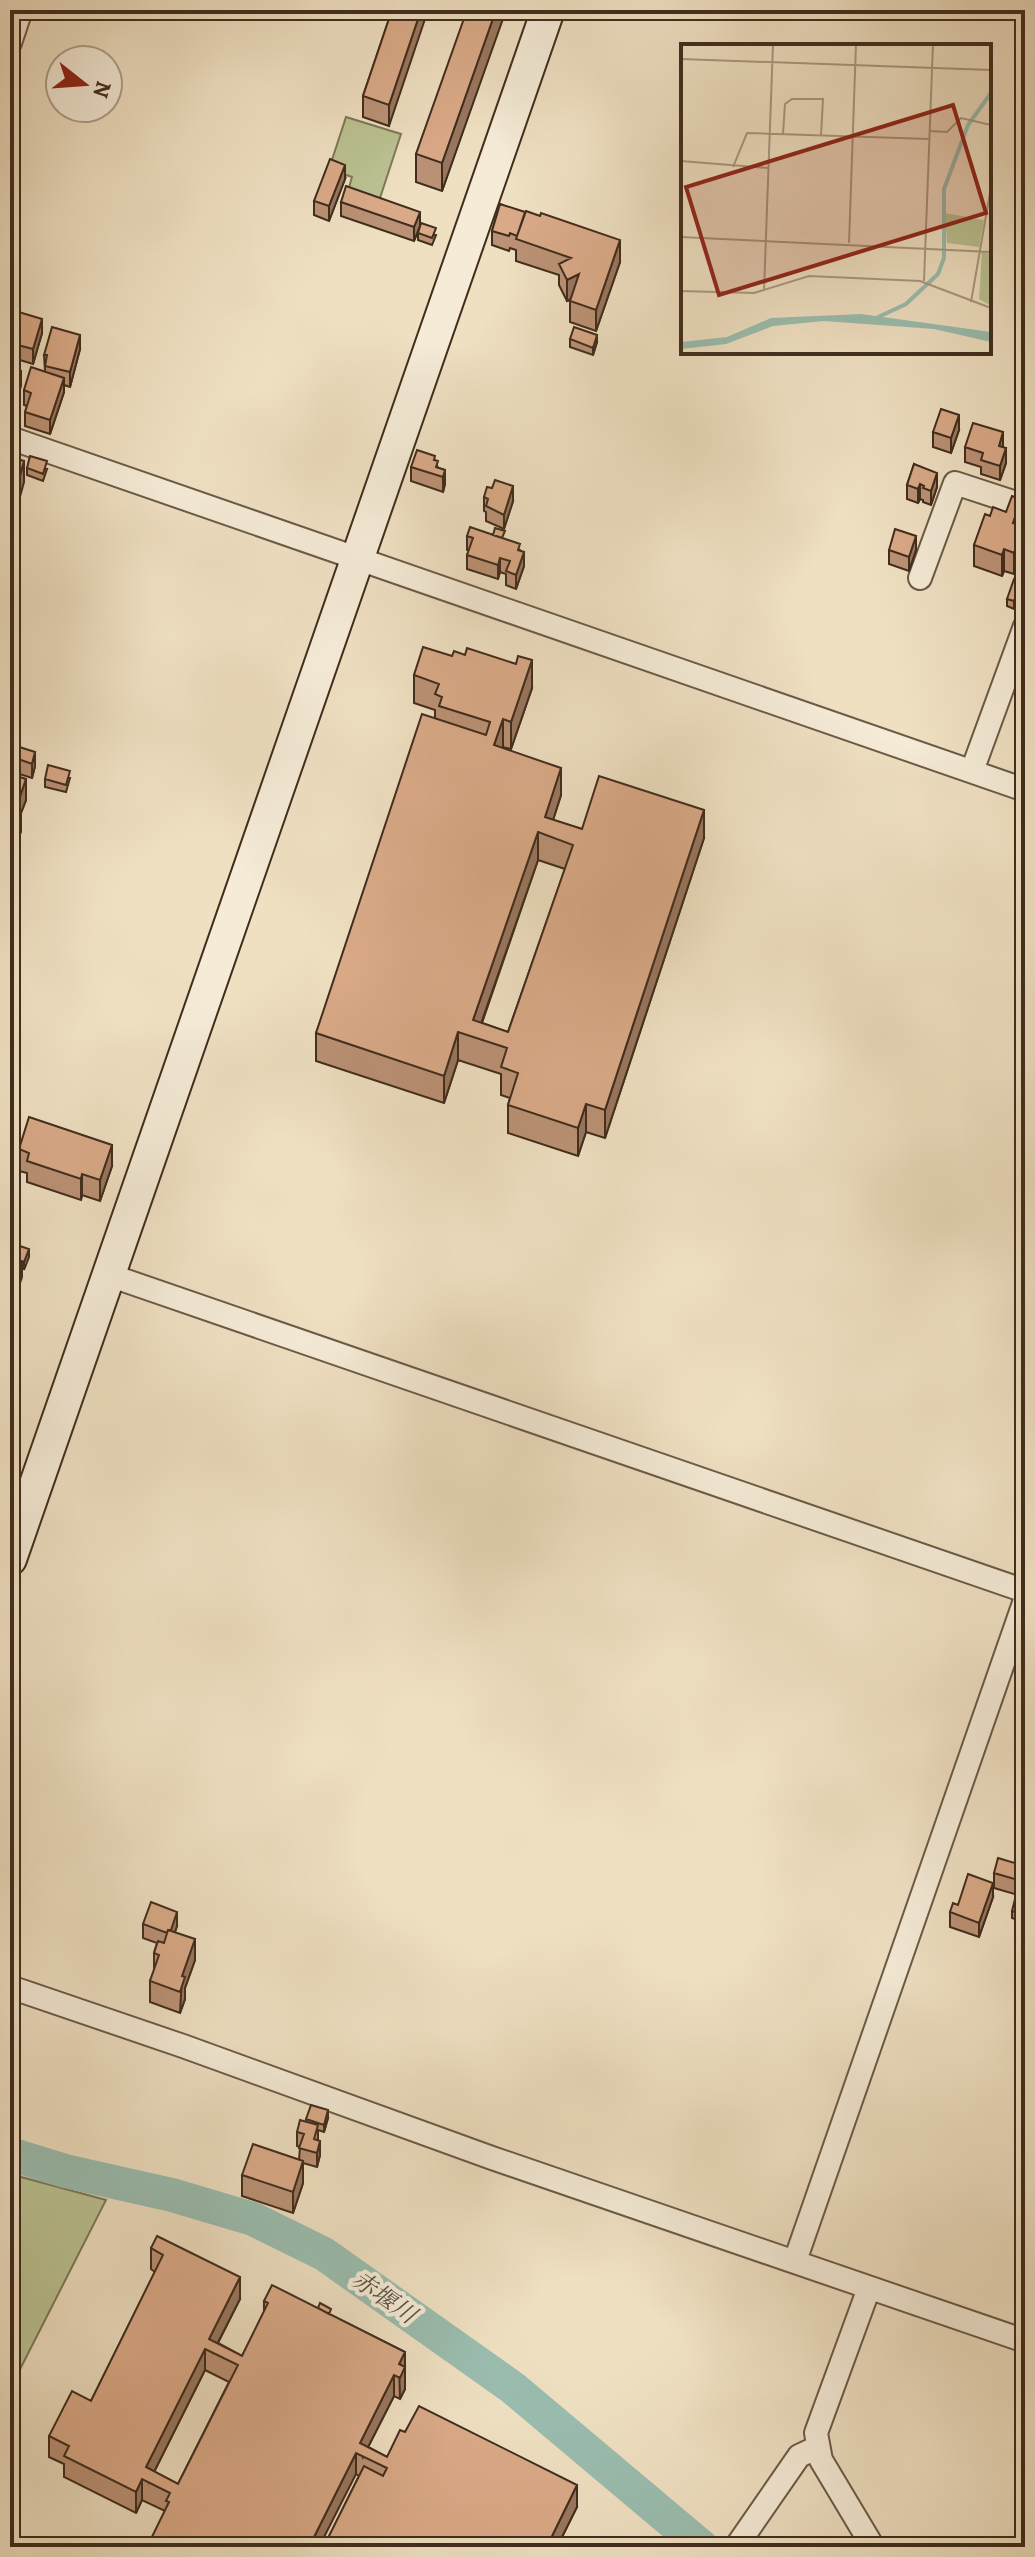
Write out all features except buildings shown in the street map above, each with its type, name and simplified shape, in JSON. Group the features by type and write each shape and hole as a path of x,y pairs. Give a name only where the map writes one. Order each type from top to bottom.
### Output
{"street":[{"path":"10,43 21,10"},
{"path":"10,1559 548,10"},
{"path":"10,438 1025,790"},
{"path":"920,578 955,483 1025,506"},
{"path":"972,771 1025,626"},
{"path":"109,1275 1025,1591"},
{"path":"795,2261 1025,1600"},
{"path":"10,1987 492,2158 1025,2341"},
{"path":"869,2288 816,2433 821,2460 873,2547"},
{"path":"736,2547 799,2456 808,2449 818,2447"}],"green space":[{"path":"346,117 401,134 379,201 348,191 352,177 329,169"},
{"path":"10,2174 106,2200 10,2389"}],"waterway":[{"name":"赤堰川","path":"10,2154 253,2219 324,2254 513,2388 702,2547"}]}
